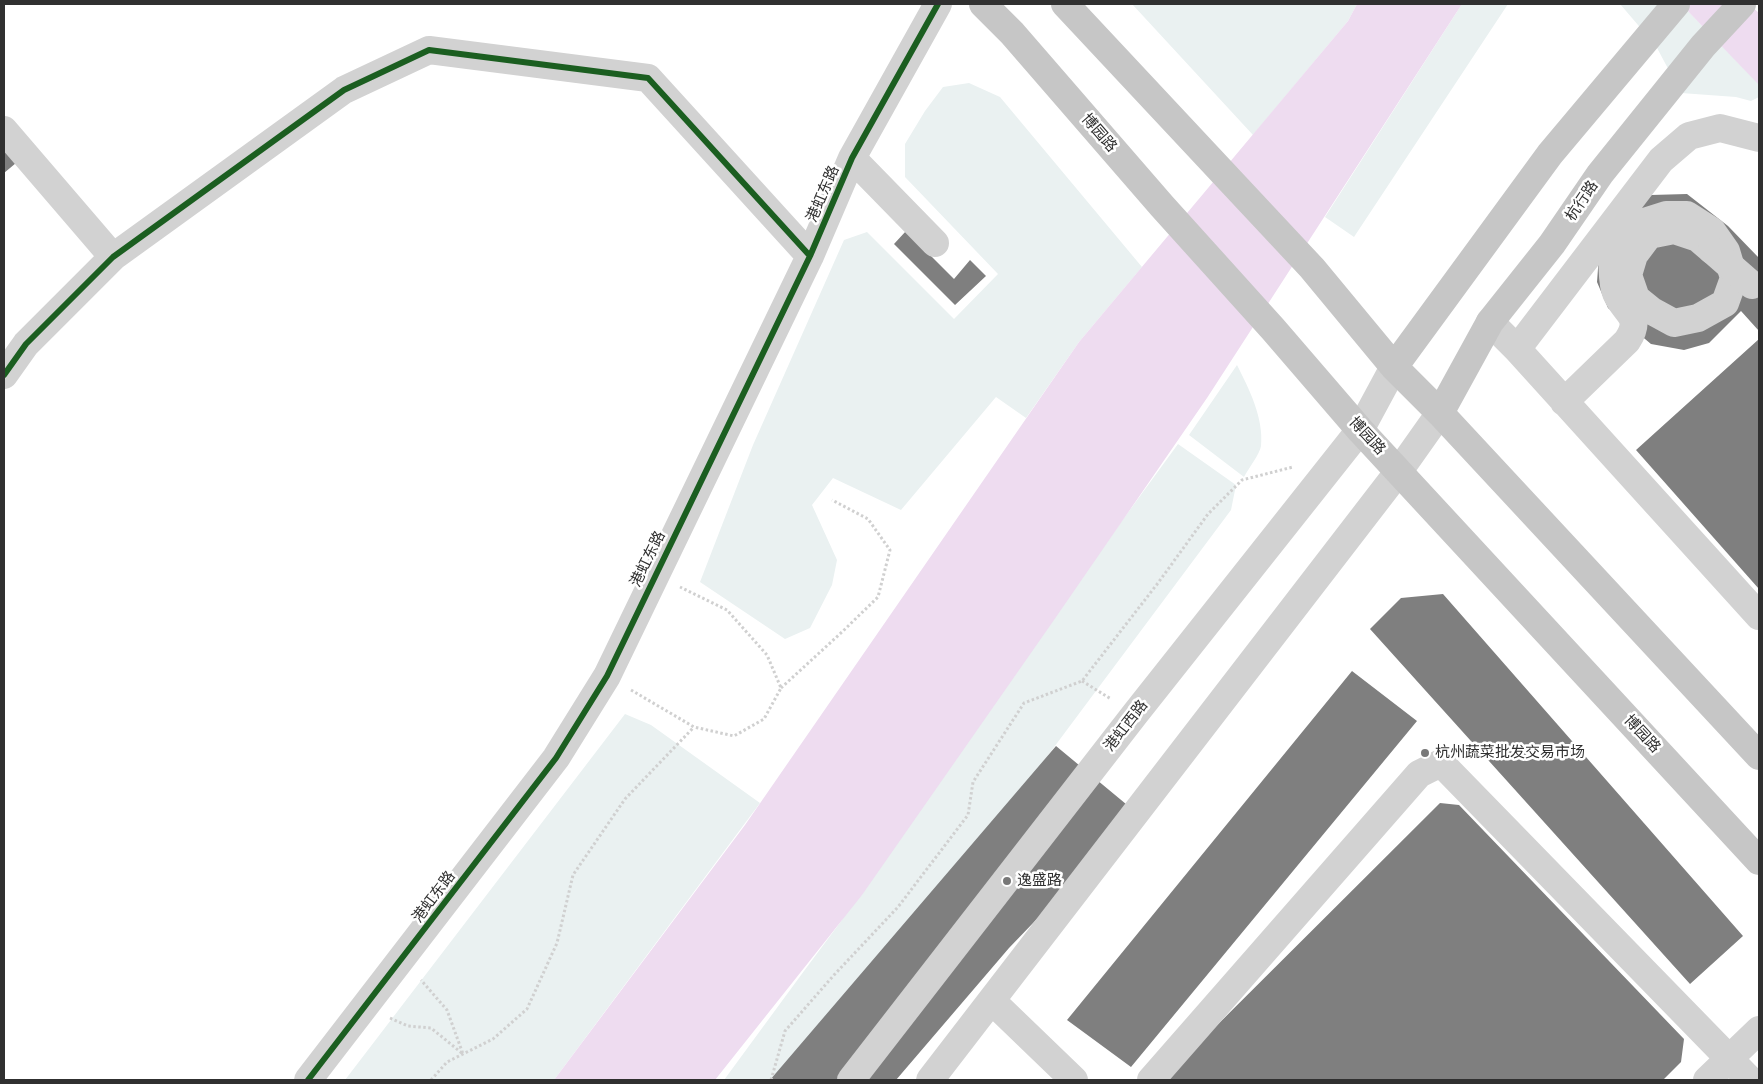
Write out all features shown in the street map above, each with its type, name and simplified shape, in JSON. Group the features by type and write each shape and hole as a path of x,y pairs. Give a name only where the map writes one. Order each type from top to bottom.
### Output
{"main road":[{"name":"博园路","path":"983,4 1012,33 1360,430 1759,861"},
{"path":"1065,4 1312,268 1394,367 1440,413 1759,756"},
{"name":"杭行路","path":"1440,413 1490,322 1552,244 1600,174 1702,46 1742,4"},
{"path":"1394,367 1550,154 1673,6"}],"street":[{"name":"港虹东路","path":"308,1080 556,758 606,676 810,256 852,158 938,4"},
{"path":"4,375 26,344 113,257 344,90 429,50 648,78 810,256"},
{"path":"1518,349 1662,160 1682,142 1689,136 1720,128 1759,138"},
{"path":"4,130 113,257"},
{"path":"852,158 934,243"},
{"path":"1564,402 1626,341 1634,330 1634,323 1615,292 1612,258 1644,222 1666,215 1687,215 1712,231 1726,251 1734,278 1725,303 1698,318 1674,322 1652,310 1636,298 1628,275 1634,255 1649,235 1674,230 1698,238 1712,250 1756,288"},
{"path":"1490,322 1518,349 1759,616"},
{"name":"港虹西路","path":"851,1080 1135,714 1360,430 1394,367"},
{"path":"930,1080 1399,471 1440,413"},
{"path":"1150,1080 1419,774 1440,763 1750,1080"},
{"path":"992,1001 1074,1080"},
{"path":"1707,1080 1759,1030"}],"path":[{"path":"771,1080 785,1031 834,975 898,907 968,815 972,782 1024,703 1082,681 1158,583 1208,514 1242,480 1299,466"},
{"path":"606,676 694,727 734,736 764,719 781,688 878,597 890,550 868,519 832,500"},
{"path":"655,574 727,610 767,655 781,688"},
{"path":"430,1080 447,1062 493,1039 527,1009 557,943 572,875 625,799 694,727"},
{"path":"402,960 448,1010 463,1054"},
{"path":"364,1007 408,1026 432,1028 463,1054"}],"shaded area":[{"path":"1132,4 1357,4 1348,21 1253,135"},
{"path":"1357,4 1462,4 1207,398 862,895 715,1080 554,1080 745,825 1079,342 1348,21"},
{"path":"1462,4 1508,4 1354,237 1325,217"},
{"path":"1620,4 1681,4 1759,84 1759,97 1751,101 1736,97 1681,93 1656,46"},
{"path":"1681,4 1749,4 1759,13 1759,85"},
{"path":"969,83 1000,97 1142,267 1079,342 1026,418 996,397 901,510 833,478 812,505 837,560 832,585 810,628 785,639 700,582 753,445 844,240 867,232 954,319 998,274 905,177 905,144 925,111 943,87"},
{"path":"1237,365 1255,404 1261,435 1260,449 1244,477 1189,435"},
{"path":"1178,444 1236,485 1231,510 837,1038 795,1070 788,1080 724,1080 842,920 851,892"},
{"path":"625,714 651,725 760,803 554,1080 345,1080"}],"building":[{"path":"4,150 16,163 4,173"},
{"path":"1687,194 1728,226 1759,258 1759,331 1741,311 1709,343 1684,350 1651,344 1608,308 1597,282 1599,255 1651,195"},
{"path":"906,231 954,279 970,260 986,276 955,305 894,244"},
{"path":"1759,339 1759,589 1636,450"},
{"path":"1443,594 1743,936 1690,984 1370,629 1401,598"},
{"path":"1352,671 1417,721 1131,1067 1067,1020"},
{"name":"逸盛路","path":"1056,746 1138,814 1009,948 896,1080 770,1080"},
{"path":"1440,803 1459,805 1684,1039 1681,1062 1663,1080 1162,1080"}],"cycle path":[{"path":"308,1080 556,758 607,676 810,256 852,158 938,4"},
{"path":"4,375 26,344 113,257 344,90 429,50 648,78 810,256"}],"place":[{"name":"杭州蔬菜批发交易市场","path":"1425,753"},
{"name":"逸盛路","path":"1007,881"}]}
